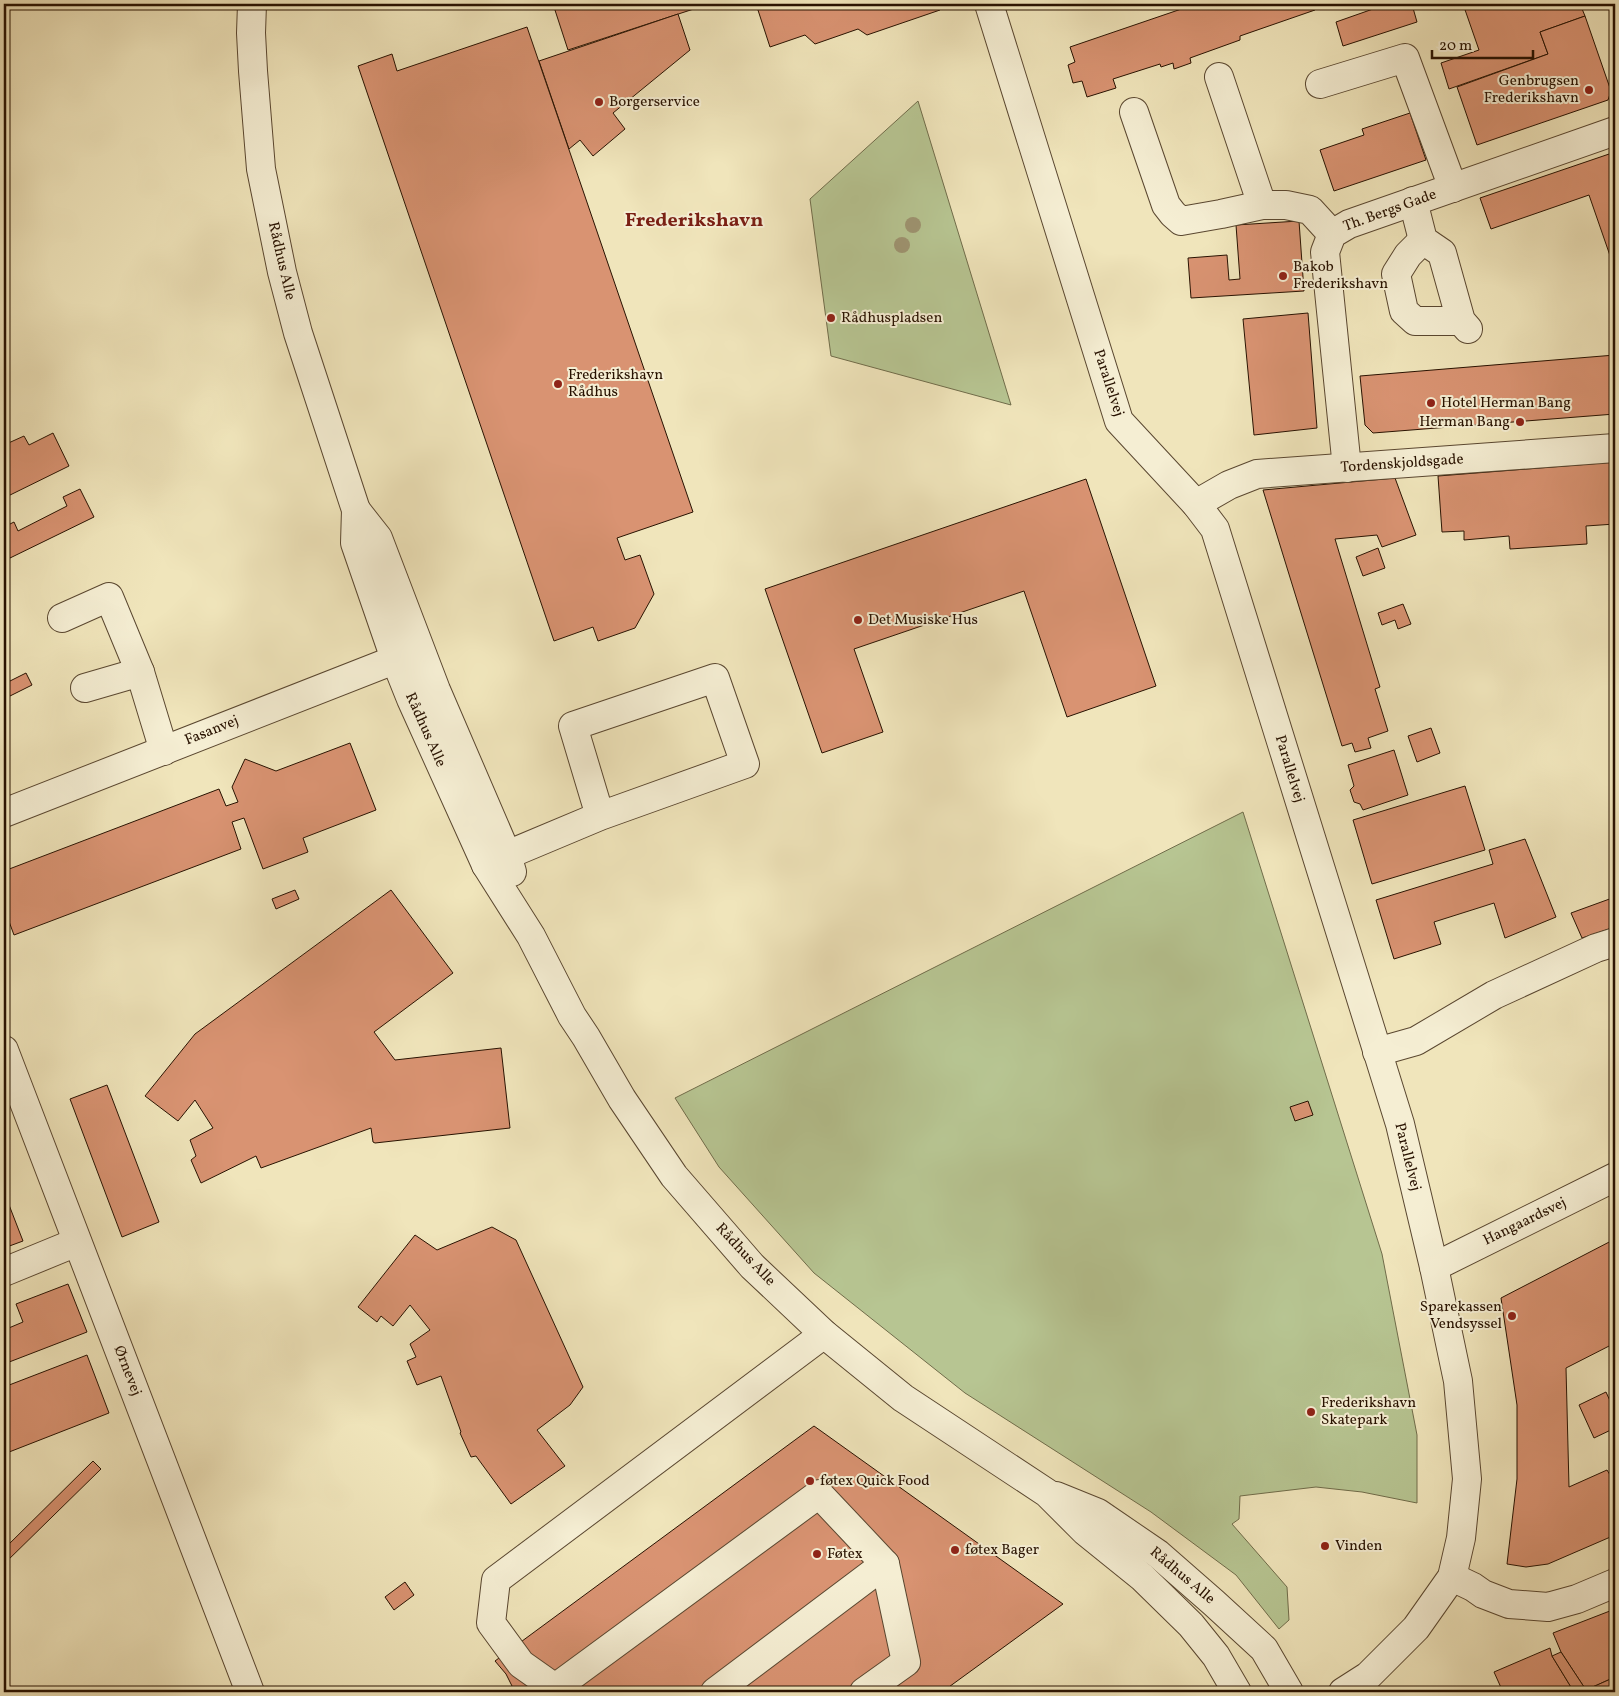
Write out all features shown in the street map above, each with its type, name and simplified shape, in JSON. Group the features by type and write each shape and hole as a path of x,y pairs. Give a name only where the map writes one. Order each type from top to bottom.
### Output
{"street":[{"name":"Rådhus Alle","path":"252,4 252,71 261,169 282,272 298,333 356,510 355,543 395,660 411,699 497,860 572,1016 622,1099 674,1176 752,1266 824,1334 903,1398 1047,1493 1085,1531 1142,1577 1191,1624 1216,1656 1238,1692"},
{"name":"Parallelvej","path":"989,4 1119,421 1196,504 1215,529 1400,1124 1434,1267 1458,1381 1467,1479 1461,1538 1452,1577"},
{"path":"1320,84 1405,58 1453,188"},
{"path":"1219,77 1262,205"},
{"path":"1134,112 1166,205 1181,221 1262,205 1286,205 1310,210 1332,234"},
{"name":"Th. Bergs Gade","path":"1347,468 1325,252 1332,234 1349,224 1412,201 1615,131"},
{"path":"1412,201 1423,240 1442,252 1464,325 1415,321 1404,311 1396,274 1408,255 1423,240"},
{"name":"Tordenskjoldsgade","path":"1196,504 1229,485 1257,474 1615,448"},
{"name":"Rådhus Alle","path":"356,510 378,538 421,649 497,860"},
{"path":"62,618 109,597 140,672 164,751"},
{"name":"Fasanvej","path":"4,813 421,649"},
{"path":"85,688 140,672"},
{"path":"497,860 600,816 745,764 715,678 573,726 600,816"},
{"path":"1377,1052 1416,1041 1494,995 1596,948 1615,942"},
{"name":"Ørnevej","path":"4,1050 250,1692"},
{"name":"Hangaardsvej","path":"1434,1267 1615,1177"},
{"path":"4,1272 77,1242"},
{"path":"824,1334 496,1580 491,1623 521,1664 557,1690 819,1494 885,1564 906,1662 864,1692"},
{"name":"Rådhus Alle","path":"1047,1493 1098,1513 1158,1554 1264,1649 1289,1692"},
{"path":"715,1692 885,1564"},
{"path":"1343,1692 1368,1676 1416,1628 1452,1577 1483,1594 1509,1604 1548,1607 1577,1599 1615,1583"}],"green space":[{"path":"918,101 1011,405 831,356 810,199"},
{"path":"1243,812 1382,1254 1417,1435 1417,1503 1362,1492 1316,1487 1240,1496 1239,1519 1232,1524 1287,1587 1289,1620 1279,1629 1236,1575 1151,1512 965,1393 814,1273 719,1167 675,1098"}],"building":[{"path":"553,4 709,4 568,50"},
{"path":"756,4 938,4 940,10 867,35 858,29 815,44 805,35 770,47"},
{"path":"1196,4 1318,4 1314,5 1315,10 1240,36 1240,40 1190,58 1191,63 1174,69 1173,63 1161,67 1160,64 1113,79 1116,88 1087,97 1082,81 1073,83 1068,65 1075,62 1070,47"},
{"path":"1372,4 1424,4 1413,8 1417,22 1343,46 1336,22 1373,9"},
{"path":"1463,4 1580,4 1585,16 1540,32 1548,54 1449,89 1441,63 1479,50"},
{"path":"678,14 690,50 613,113 625,129 593,156 580,140 569,149 539,61"},
{"path":"1585,16 1611,91 1608,100 1477,145 1457,87 1548,54 1540,32"},
{"path":"527,27 693,512 617,538 625,560 640,555 654,594 635,628 598,641 593,627 554,641 358,66 392,54 397,71"},
{"path":"1410,113 1426,160 1334,191 1320,150 1364,135 1362,129"},
{"path":"1615,152 1615,270 1589,195 1491,229 1480,198"},
{"path":"1299,221 1304,291 1191,298 1188,258 1227,255 1229,280 1240,279 1236,225"},
{"path":"1308,313 1317,428 1254,435 1243,319"},
{"path":"1615,355 1615,414 1373,433 1365,425 1360,376"},
{"path":"53,433 69,466 4,498 4,445 24,436 29,445"},
{"path":"1615,462 1615,524 1586,526 1587,544 1510,549 1509,536 1464,540 1464,531 1442,532 1438,476"},
{"path":"1395,478 1416,535 1382,547 1377,535 1335,539 1380,687 1375,689 1388,731 1368,738 1371,748 1355,752 1352,743 1342,746 1263,490"},
{"name":"Det Musiske Hus","path":"1086,479 1156,686 1067,717 1024,591 854,649 883,732 822,753 765,589"},
{"path":"80,489 94,517 10,558 4,545 4,527 14,522 18,531 67,506 63,497"},
{"path":"1378,548 1385,568 1363,576 1356,557"},
{"path":"1403,604 1411,624 1398,629 1395,620 1382,625 1378,613"},
{"path":"26,673 32,685 4,699 4,684"},
{"path":"1431,728 1440,753 1417,762 1408,736"},
{"path":"350,743 376,810 303,838 308,852 263,869 244,818 232,822 241,849 14,935 4,908 4,871 219,789 226,806 238,802 232,787 245,759 276,771"},
{"path":"1394,750 1408,795 1363,810 1360,804 1354,802 1350,790 1354,786 1348,765"},
{"path":"1465,786 1485,850 1372,884 1353,820"},
{"path":"1525,839 1556,917 1505,938 1494,903 1434,922 1441,944 1394,959 1376,900 1493,864 1489,850"},
{"path":"295,890 299,899 276,909 272,899"},
{"path":"391,890 453,973 374,1032 395,1060 501,1048 510,1128 375,1143 373,1142 371,1128 261,1168 256,1156 201,1183 191,1160 196,1156 190,1140 213,1128 195,1100 178,1121 145,1096 195,1034"},
{"path":"1615,897 1615,927 1582,938 1571,913"},
{"path":"107,1085 159,1222 122,1237 70,1099"},
{"path":"1308,1101 1313,1115 1295,1121 1290,1107"},
{"path":"4,1192 23,1241 4,1248"},
{"path":"492,1227 516,1240 583,1387 570,1405 537,1430 565,1466 511,1504 476,1456 471,1457 460,1433 441,1376 417,1385 407,1361 416,1357 410,1344 430,1330 410,1305 393,1326 381,1316 377,1322 358,1307 415,1235 437,1250"},
{"path":"1615,1239 1615,1343 1566,1368 1569,1487 1607,1470 1615,1483 1615,1535 1548,1564 1526,1567 1507,1564 1517,1479 1517,1405 1501,1298"},
{"path":"68,1284 87,1332 4,1364 4,1330 23,1322 16,1304"},
{"path":"87,1355 109,1413 4,1454 4,1387"},
{"path":"1606,1392 1615,1412 1615,1428 1594,1438 1579,1405"},
{"name":"Føtex","path":"814,1426 1063,1604 942,1692 515,1692 506,1674 495,1661"},
{"path":"93,1461 101,1469 4,1564 4,1549"},
{"path":"405,1582 414,1595 394,1610 385,1597"},
{"path":"1615,1609 1615,1677 1586,1690 1561,1652 1553,1633"},
{"path":"1550,1648 1552,1656 1574,1692 1503,1692 1494,1672"},
{"path":"1561,1652 1586,1690 1615,1677 1615,1692 1574,1692 1552,1656"}],"place":[{"name":"Genbrugsen Frederikshavn","path":"1589,90"},
{"name":"Borgerservice","path":"599,102"},
{"name":"Bakob Frederikshavn","path":"1283,276"},
{"name":"Rådhuspladsen","path":"831,318"},
{"name":"Frederikshavn Rådhus","path":"558,384"},
{"name":"Hotel Herman Bang","path":"1431,403"},
{"name":"Herman Bang","path":"1520,422"},
{"name":"Det Musiske Hus","path":"858,620"},
{"name":"Sparekassen Vendsyssel","path":"1512,1316"},
{"name":"Frederikshavn Skatepark","path":"1311,1412"},
{"name":"føtex Quick Food","path":"810,1481"},
{"name":"Vinden","path":"1325,1546"},
{"name":"føtex Bager","path":"955,1550"},
{"name":"Føtex","path":"817,1554"}],"district":[{"name":"Frederikshavn","path":"694,221"}]}
